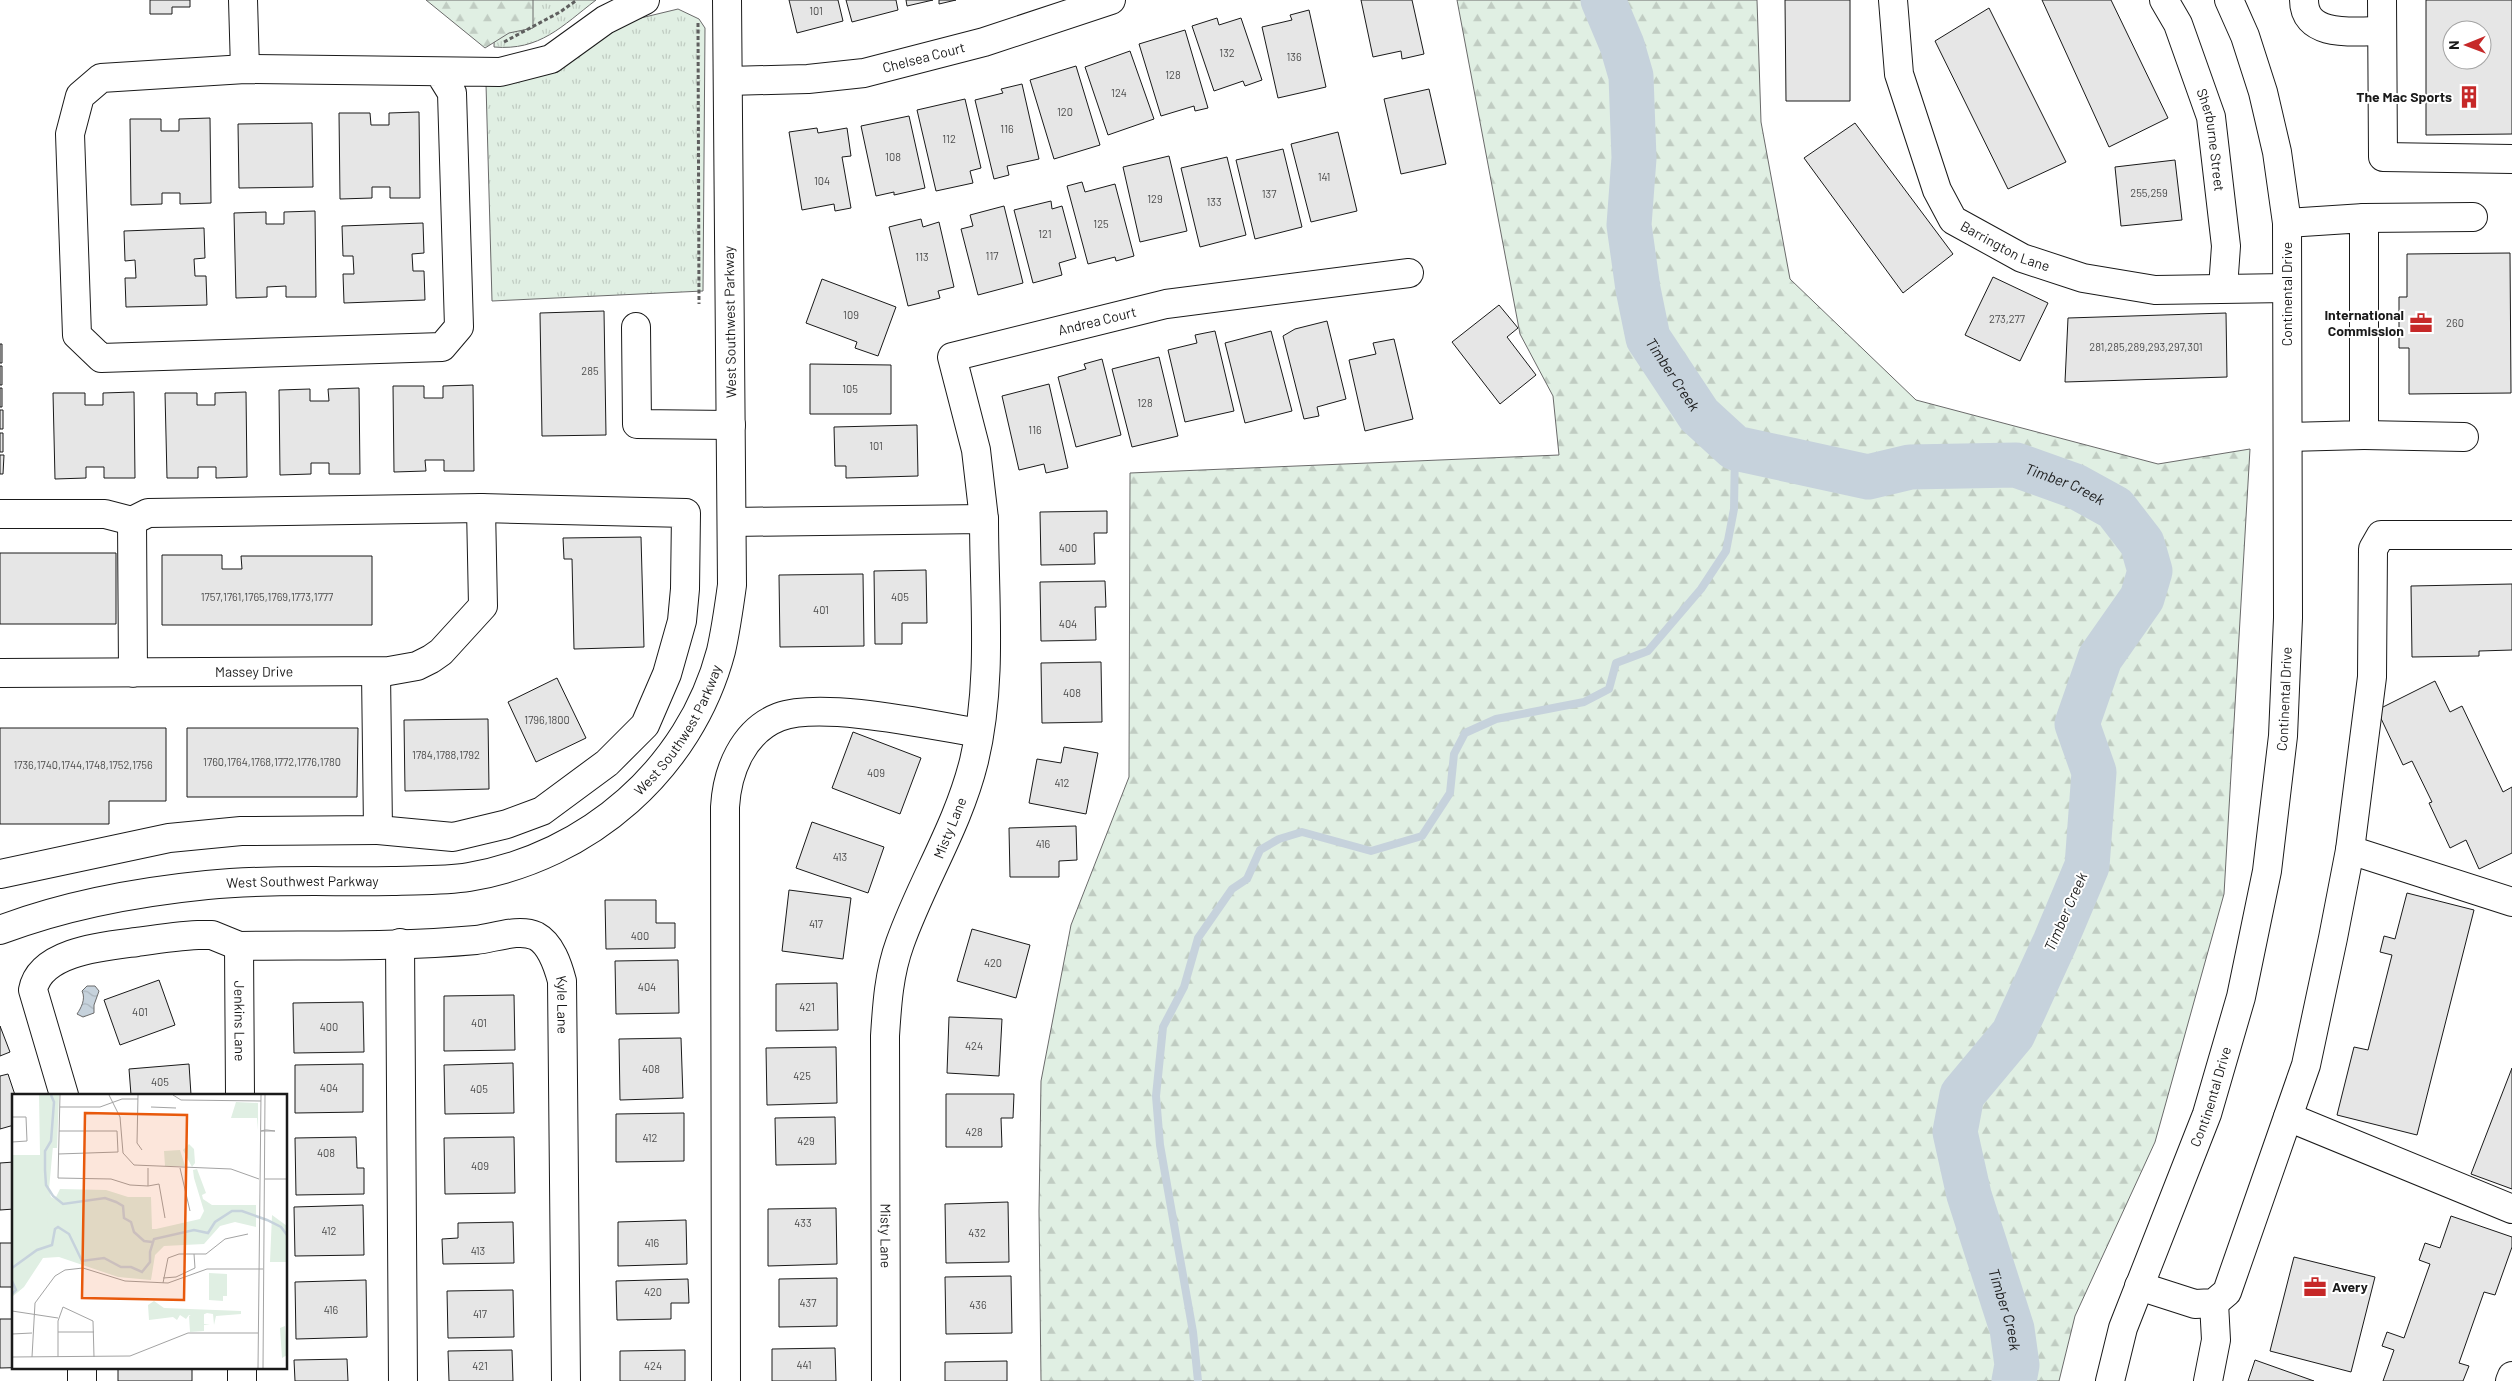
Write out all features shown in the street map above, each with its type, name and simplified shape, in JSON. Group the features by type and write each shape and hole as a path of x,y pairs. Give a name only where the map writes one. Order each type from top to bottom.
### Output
{"street":[{"path":"243,0 245,69"},
{"path":"439,72 452,93 459,327 442,347 101,358 76,335 70,134 80,96 101,78 245,69 500,72 551,59 605,20 645,0"},
{"name":"West Southwest Parkway","path":"0,930 81,905 208,885 444,880 468,877 524,862 572,841 610,816 652,778 670,756 700,706 720,653 727,622 732,585 727,0"},
{"name":"Chelsea Court","path":"728,81 808,79 864,73 984,42 1111,0"},
{"name":"Barrington Lane","path":"1893,0 1899,74 1937,190 1953,220 2022,258 2083,278 2154,290 2287,288"},
{"name":"Sherburne Street","path":"2164,0 2178,24 2211,117 2226,246 2223,288"},
{"name":"Continental Drive","path":"2110,1381 2123,1328 2208,1114 2241,997 2267,871 2282,746 2287,676 2287,223 2277,152 2268,114 2247,43 2229,0"},
{"path":"2304,0 2304,5 2313,22 2330,31 2382,31"},
{"path":"2382,0 2383,157 2512,159"},
{"path":"2287,223 2364,218 2473,217"},
{"path":"2364,218 2364,435"},
{"name":"Andrea Court","path":"984,519 976,450 952,358 1166,304 1409,273"},
{"path":"636,327 637,424 731,425"},
{"path":"2288,436 2464,437"},
{"path":"0,514 105,514 132,521 148,513 482,508 686,513 685,589 682,622 667,674 644,725 607,763 542,811 507,824 453,836 378,830 241,832 169,838 0,874"},
{"name":"Massey Drive","path":"0,673 376,672 403,669 431,659 441,652 483,606 482,508"},
{"path":"732,522 984,519"},
{"name":"Misty Lane","path":"886,1381 885,1036 889,988 900,942 956,820 974,760 986,679 984,519"},
{"path":"132,521 133,673"},
{"path":"2139,1286 2196,1304 2214,1303 2227,1292 2306,1065 2350,850 2372,677 2373,549 2381,535 2512,534"},
{"path":"376,672 378,830"},
{"path":"726,1381 725,807 731,771 739,752 763,726 779,717 792,714 813,712 860,715 979,733"},
{"path":"2350,850 2512,902"},
{"name":"Kyle Lane","path":"239,946 459,941 527,933 541,940 559,967 563,993 566,1381"},
{"path":"64,1094 34,997 34,983 43,970 73,954 98,947 186,935 212,935 239,946"},
{"path":"400,943 403,1381"},
{"name":"Jenkins Lane","path":"239,946 240,1094"},
{"path":"2288,1116 2512,1209"},
{"path":"2208,1381 2216,1340 2214,1303"},
{"path":"82,1368 82,1381"},
{"path":"242,1368 242,1381"},
{"path":"2510,1381 2512,1376"}],"path":[{"path":"499,45 560,12 577,0"},
{"path":"698,23 699,304"}],"green space":[{"path":"426,0 533,0 533,28 509,33 485,48"},
{"path":"495,0 596,0 550,35 538,41 525,45 494,47"},
{"path":"1457,0 1757,0 1761,122 1790,279 1916,400 2158,464 2250,449 2224,894 2155,1142 2075,1316 2059,1381 1041,1381 1039,1211 1041,1081 1071,925 1129,777 1130,473 1559,455 1553,396 1520,334"},
{"path":"678,9 699,19 705,28 703,291 492,301 486,84 620,23"}],"water":[{"path":"87,986 95,986 99,991 94,1005 94,1013 83,1017 77,1014 83,1000 82,991"}],"building":[{"path":"150,0 190,0 190,7 172,7 172,14 150,14"},
{"path":"789,0 838,0 843,21 797,33"},
{"path":"846,0 896,0 898,10 852,22"},
{"path":"906,0 933,0 907,6"},
{"path":"939,0 956,0 939,4"},
{"path":"1361,0 1412,0 1424,54 1402,59 1401,51 1373,57"},
{"path":"1785,0 1850,0 1850,101 1786,101"},
{"path":"2042,0 2111,0 2168,118 2109,147"},
{"name":"The Mac Sports","path":"2426,0 2512,0 2512,134 2426,135"},
{"path":"1989,8 2066,162 2008,189 1935,41"},
{"path":"1309,10 1326,87 1278,98 1262,27 1292,20 1290,15"},
{"path":"1217,18 1219,25 1241,18 1262,80 1245,86 1243,81 1214,91 1192,26"},
{"path":"1185,30 1208,108 1195,111 1194,106 1161,116 1139,44"},
{"path":"1130,51 1154,119 1108,135 1085,67"},
{"path":"1076,66 1100,145 1054,159 1030,80"},
{"path":"1022,84 1039,159 1007,166 1009,175 994,179 975,100 1003,93 1001,89"},
{"path":"1429,89 1446,164 1401,174 1384,99"},
{"path":"965,99 981,168 970,171 973,183 936,191 917,110"},
{"path":"419,112 420,198 390,198 390,187 372,187 372,198 340,199 339,113 370,113 371,125 389,125 389,113"},
{"path":"909,116 925,188 894,195 894,192 876,196 861,126"},
{"path":"210,118 211,203 180,204 180,193 162,193 162,204 131,205 130,119 161,119 161,131 179,131 179,119"},
{"path":"312,123 313,187 239,188 238,124"},
{"path":"1855,123 1953,254 1903,293 1804,158"},
{"path":"817,128 818,133 847,128 851,156 842,157 851,208 835,211 834,204 802,210 789,132"},
{"path":"1338,132 1357,211 1311,222 1291,144"},
{"path":"1283,149 1302,227 1255,239 1236,160"},
{"path":"1169,156 1187,231 1140,242 1123,167"},
{"path":"1227,157 1246,235 1200,247 1181,168"},
{"path":"2175,160 2182,220 2121,226 2115,167"},
{"path":"1082,182 1085,192 1115,184 1134,256 1116,261 1115,257 1088,264 1067,186"},
{"path":"1051,201 1052,209 1062,206 1076,258 1059,263 1062,275 1033,283 1014,210"},
{"path":"1004,206 1023,283 978,295 961,229 973,226 970,215"},
{"path":"315,211 316,297 286,297 286,286 267,287 267,297 236,298 234,213 266,212 266,224 284,224 284,212"},
{"path":"921,219 923,227 939,222 954,287 938,291 940,298 908,306 889,227"},
{"path":"423,223 424,253 412,254 413,271 424,271 425,300 344,303 343,274 354,274 353,256 343,256 342,226"},
{"path":"204,228 205,258 194,259 195,276 206,276 207,305 126,307 125,278 136,278 135,260 125,261 124,231"},
{"path":"2510,253 2511,393 2409,394 2409,348 2399,348 2399,297 2407,297 2407,254"},
{"path":"1993,277 2048,303 2020,361 1965,335"},
{"path":"822,279 896,307 878,356 855,348 857,342 806,323"},
{"path":"1499,305 1518,328 1507,337 1536,375 1500,404 1452,342"},
{"path":"604,311 606,435 542,436 540,313"},
{"path":"2226,313 2227,377 2065,382 2068,318"},
{"path":"1327,321 1346,399 1317,407 1319,416 1304,419 1283,336 1295,329"},
{"path":"1215,331 1234,411 1185,422 1168,350 1197,343 1195,335"},
{"path":"1271,331 1292,411 1245,423 1225,343"},
{"path":"1394,339 1413,419 1365,431 1349,360 1376,354 1373,343"},
{"path":"0,344 2,344 2,363 0,363"},
{"path":"1159,357 1178,436 1132,447 1112,369"},
{"path":"1102,359 1121,435 1076,447 1058,377 1086,369 1084,364"},
{"path":"810,364 891,365 891,414 810,414"},
{"path":"0,366 2,366 2,385 0,385"},
{"path":"1049,384 1068,468 1046,473 1044,464 1019,470 1002,396"},
{"path":"473,385 474,471 444,471 444,460 425,460 426,471 394,472 393,386 424,386 424,398 443,398 443,386"},
{"path":"0,388 2,388 2,407 0,407"},
{"path":"359,388 360,474 329,474 329,463 311,463 311,474 280,475 279,390 310,389 310,401 329,401 328,389"},
{"path":"134,392 135,478 104,478 104,467 86,467 86,478 55,479 53,393 85,393 85,405 103,405 103,393"},
{"path":"246,392 247,477 216,478 216,467 198,467 198,478 167,478 165,393 197,393 197,405 215,405 215,393"},
{"path":"0,410 3,410 3,429 0,429"},
{"path":"917,425 918,476 846,478 846,466 835,466 834,427"},
{"path":"0,433 3,433 3,452 0,452"},
{"path":"0,455 4,455 3,474 0,474"},
{"path":"1107,511 1107,533 1094,533 1095,564 1041,565 1040,512"},
{"path":"641,537 644,647 574,649 572,559 564,559 563,538"},
{"path":"0,553 116,553 116,624 0,624"},
{"path":"162,555 222,555 222,569 242,569 241,556 372,556 372,625 162,625"},
{"path":"926,570 927,623 902,623 902,644 875,644 874,571"},
{"path":"863,574 864,646 780,647 779,575"},
{"path":"1105,581 1106,607 1095,607 1096,640 1041,641 1040,582"},
{"path":"2512,584 2512,650 2479,651 2479,656 2412,657 2411,586"},
{"path":"1101,662 1102,722 1042,723 1041,663"},
{"path":"557,678 586,738 536,762 508,702"},
{"path":"2435,681 2450,712 2462,706 2503,792 2512,787 2512,853 2479,869 2466,840 2450,848 2429,803 2432,802 2412,761 2403,765 2377,710"},
{"path":"488,719 489,789 405,791 404,720"},
{"path":"0,728 166,728 166,801 109,801 109,824 0,824"},
{"path":"187,728 358,728 357,797 187,797"},
{"path":"853,732 921,758 900,814 832,788"},
{"path":"1064,747 1098,753 1086,814 1029,803 1037,759 1061,763"},
{"path":"812,822 884,847 868,893 796,868"},
{"path":"1076,826 1077,860 1059,861 1059,877 1010,877 1009,828"},
{"path":"789,890 851,898 843,959 782,951"},
{"path":"2407,893 2474,910 2417,1135 2337,1115 2354,1047 2368,1050 2392,955 2380,952 2384,936 2395,939"},
{"path":"605,900 656,900 656,923 675,923 675,948 606,949"},
{"path":"972,929 1030,945 1016,998 957,981"},
{"path":"678,960 679,1013 616,1014 615,961"},
{"path":"159,980 175,1025 120,1045 104,1000"},
{"path":"837,983 838,1030 776,1031 776,984"},
{"path":"514,995 515,1050 444,1051 444,996"},
{"path":"363,1002 364,1052 294,1053 293,1003"},
{"path":"949,1017 1002,1019 999,1076 947,1073"},
{"path":"0,1026 10,1052 0,1056"},
{"path":"681,1038 683,1098 620,1100 619,1039"},
{"path":"836,1047 837,1103 767,1105 766,1048"},
{"path":"513,1063 514,1113 445,1114 444,1065"},
{"path":"189,1064 191,1094 131,1094 129,1069"},
{"path":"363,1064 363,1112 295,1113 295,1065"},
{"path":"2512,1068 2512,1189 2471,1174"},
{"path":"8,1074 15,1094 12,1094 12,1126 0,1129 0,1076"},
{"path":"946,1094 1014,1094 1013,1118 1001,1118 1002,1147 946,1147"},
{"path":"684,1113 684,1161 616,1162 616,1114"},
{"path":"835,1117 836,1164 776,1165 775,1118"},
{"path":"356,1137 357,1168 364,1168 364,1194 296,1195 295,1138"},
{"path":"514,1137 515,1193 445,1194 444,1138"},
{"path":"12,1162 12,1209 0,1210 0,1163"},
{"path":"1008,1202 1009,1262 946,1263 945,1204"},
{"path":"363,1205 364,1255 295,1256 294,1207"},
{"path":"836,1208 837,1264 768,1266 768,1209"},
{"path":"2451,1216 2512,1237 2512,1247 2495,1295 2484,1292 2459,1363 2469,1366 2463,1381 2383,1381 2394,1350 2382,1346 2387,1332 2404,1338 2430,1264 2419,1260 2425,1243 2440,1248"},
{"path":"686,1220 687,1264 618,1266 618,1222"},
{"path":"513,1222 514,1263 443,1264 442,1239 458,1238 458,1223"},
{"path":"0,1243 12,1243 12,1287 0,1287"},
{"path":"2294,1257 2375,1277 2351,1372 2270,1351"},
{"path":"1011,1276 1012,1333 946,1334 945,1277"},
{"path":"837,1278 837,1326 779,1327 779,1279"},
{"path":"688,1279 689,1303 671,1303 671,1319 617,1320 616,1281"},
{"path":"366,1280 367,1337 296,1339 295,1282"},
{"path":"513,1290 514,1337 448,1338 447,1291"},
{"path":"0,1319 12,1319 12,1368 0,1368"},
{"path":"835,1348 836,1381 772,1381 772,1349"},
{"path":"512,1350 513,1381 449,1381 448,1351"},
{"path":"685,1350 685,1381 620,1381 620,1351"},
{"path":"347,1359 348,1381 295,1381 294,1360"},
{"path":"2255,1360 2314,1381 2248,1381"},
{"path":"1007,1361 1007,1381 945,1381 945,1362"},
{"path":"118,1368 192,1368 192,1381 118,1381"}],"waterway":[{"name":"Timber Creek","path":"1603,0 1622,45 1631,76 1634,158 1629,225 1638,289 1648,338 1699,415 1735,448 1868,477 1910,467 2016,465 2075,486 2115,508 2142,543 2150,571 2142,598 2100,658 2077,724 2094,772 2087,866 2013,1034 1962,1095 1955,1132 1969,1195 2012,1329 2017,1365 2014,1381"},
{"path":"1198,1381 1193,1332 1160,1145 1156,1096 1163,1027 1184,987 1198,938 1232,889 1247,879 1260,850 1279,839 1302,832 1371,851 1422,836 1450,793 1454,754 1465,733 1496,719 1584,702 1609,689 1616,663 1648,651 1701,589 1726,551 1734,509 1735,448"}],"place":[{"name":"The Mac Sports","path":"2469,97"},
{"name":"International Commission","path":"2421,323"},
{"name":"Avery","path":"2315,1287"}]}
